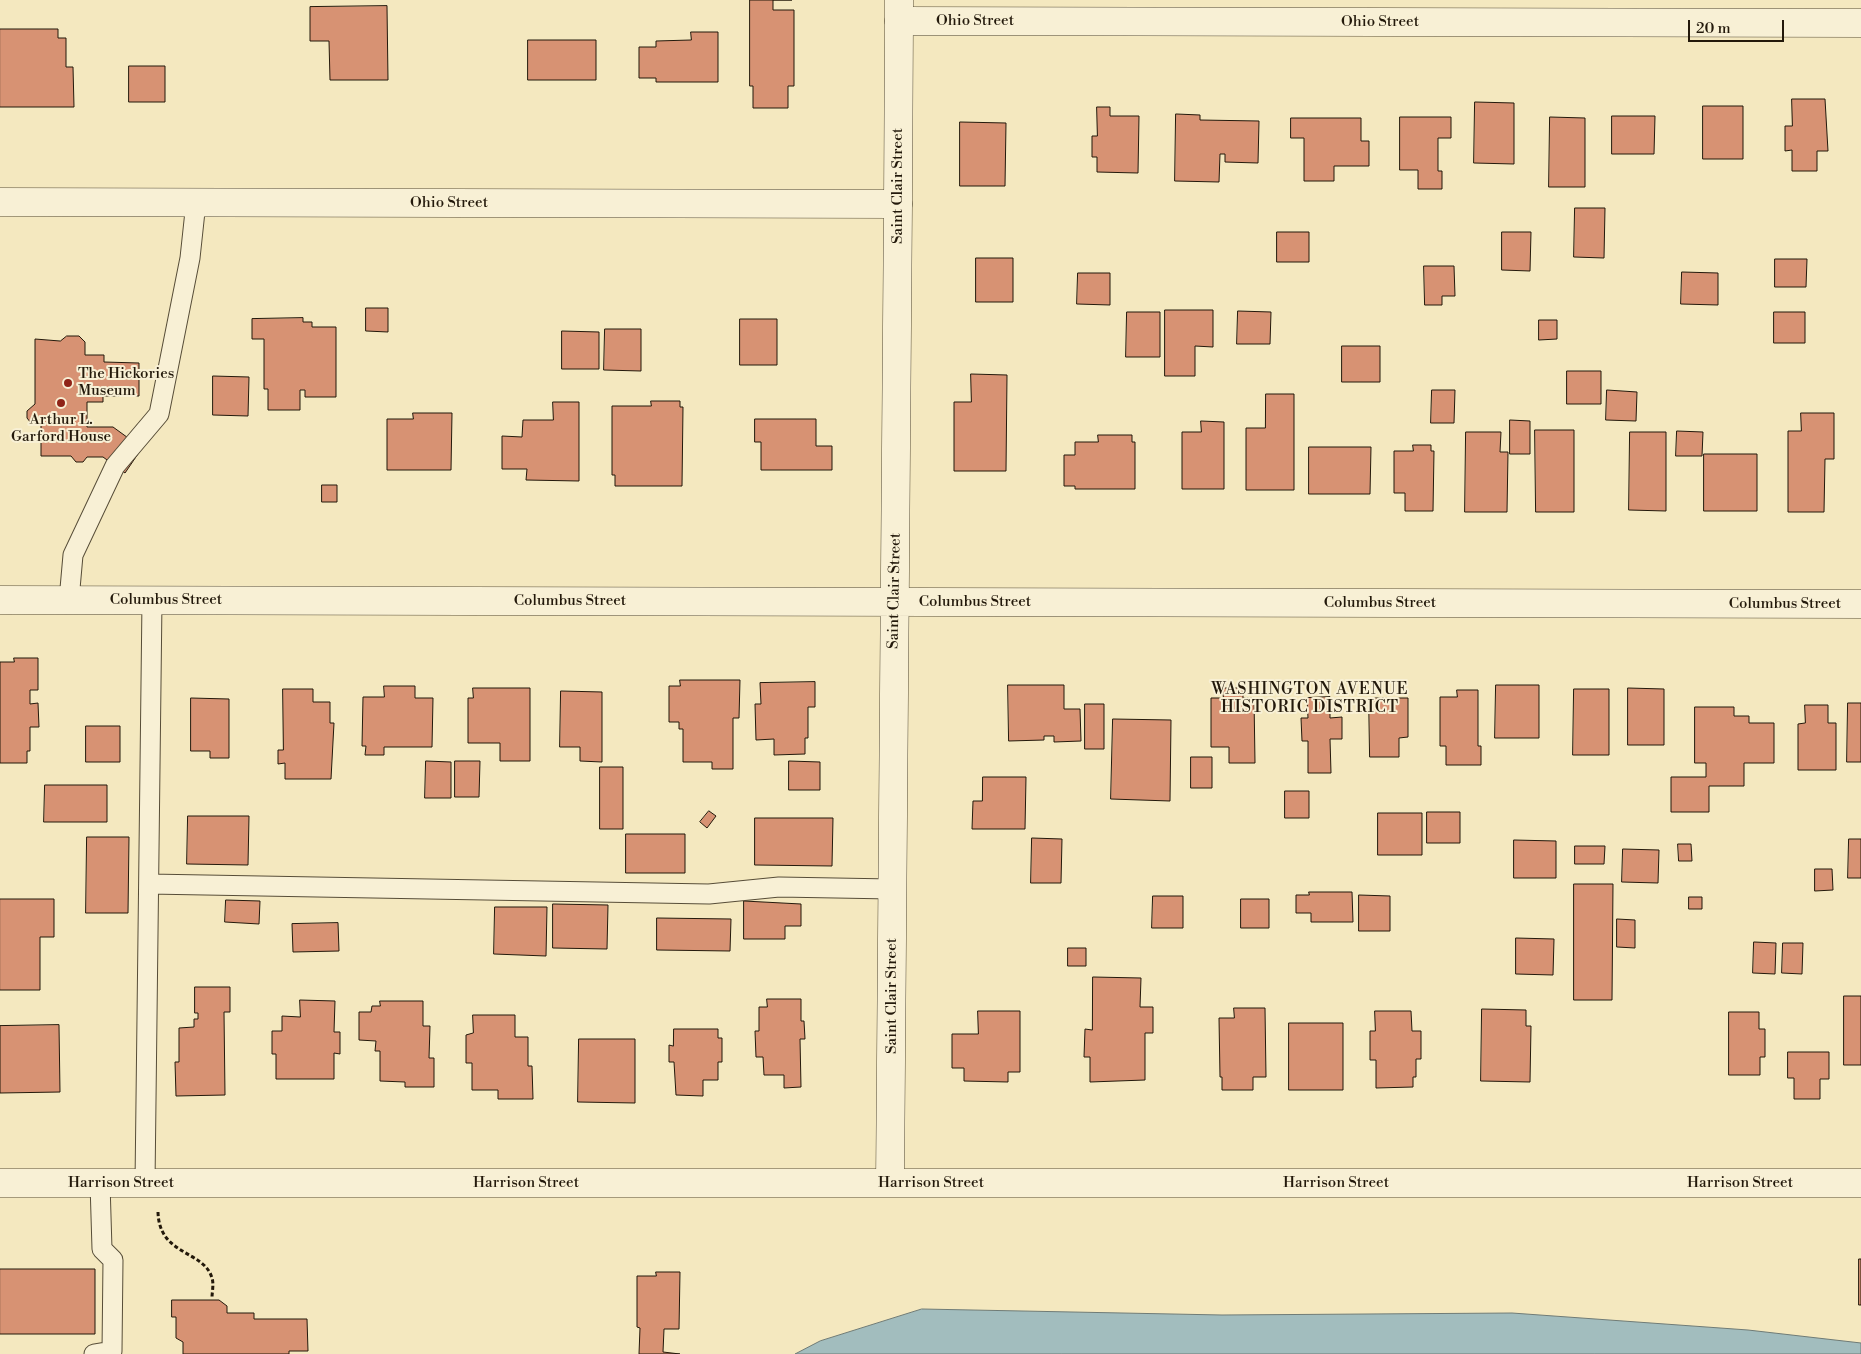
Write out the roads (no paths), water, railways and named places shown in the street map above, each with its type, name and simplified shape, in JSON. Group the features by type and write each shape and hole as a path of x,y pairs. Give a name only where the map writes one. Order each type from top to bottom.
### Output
{"street":[{"name":"Ohio Street","path":"899,11 1861,22"},
{"name":"Saint Clair Street","path":"890,1183 899,11"},
{"name":"Ohio Street","path":"0,202 898,204"},
{"name":"Columbus Street","path":"0,600 1861,604"},
{"name":"Harrison Street","path":"0,1183 100,1183 151,1194 890,1183 1861,1183"}],"lane":[{"path":"68,600 73,555 115,466 159,414 190,258 196,202"},
{"path":"151,1194 150,884 152,600"},
{"path":"150,884 710,894 779,886 892,889"},
{"path":"94,1354 112,1351 113,1260 102,1249 100,1183"}],"water":[{"path":"922,1309 1222,1315 1512,1313 1748,1330 1861,1343 1861,1354 795,1354 820,1341"}],"place":[{"name":"The Hickories Museum","path":"68,383"},
{"name":"Arthur L. Garford House","path":"61,403"}],"district":[{"name":"WASHINGTON AVENUE HISTORIC DISTRICT","path":"1310,699"}]}
